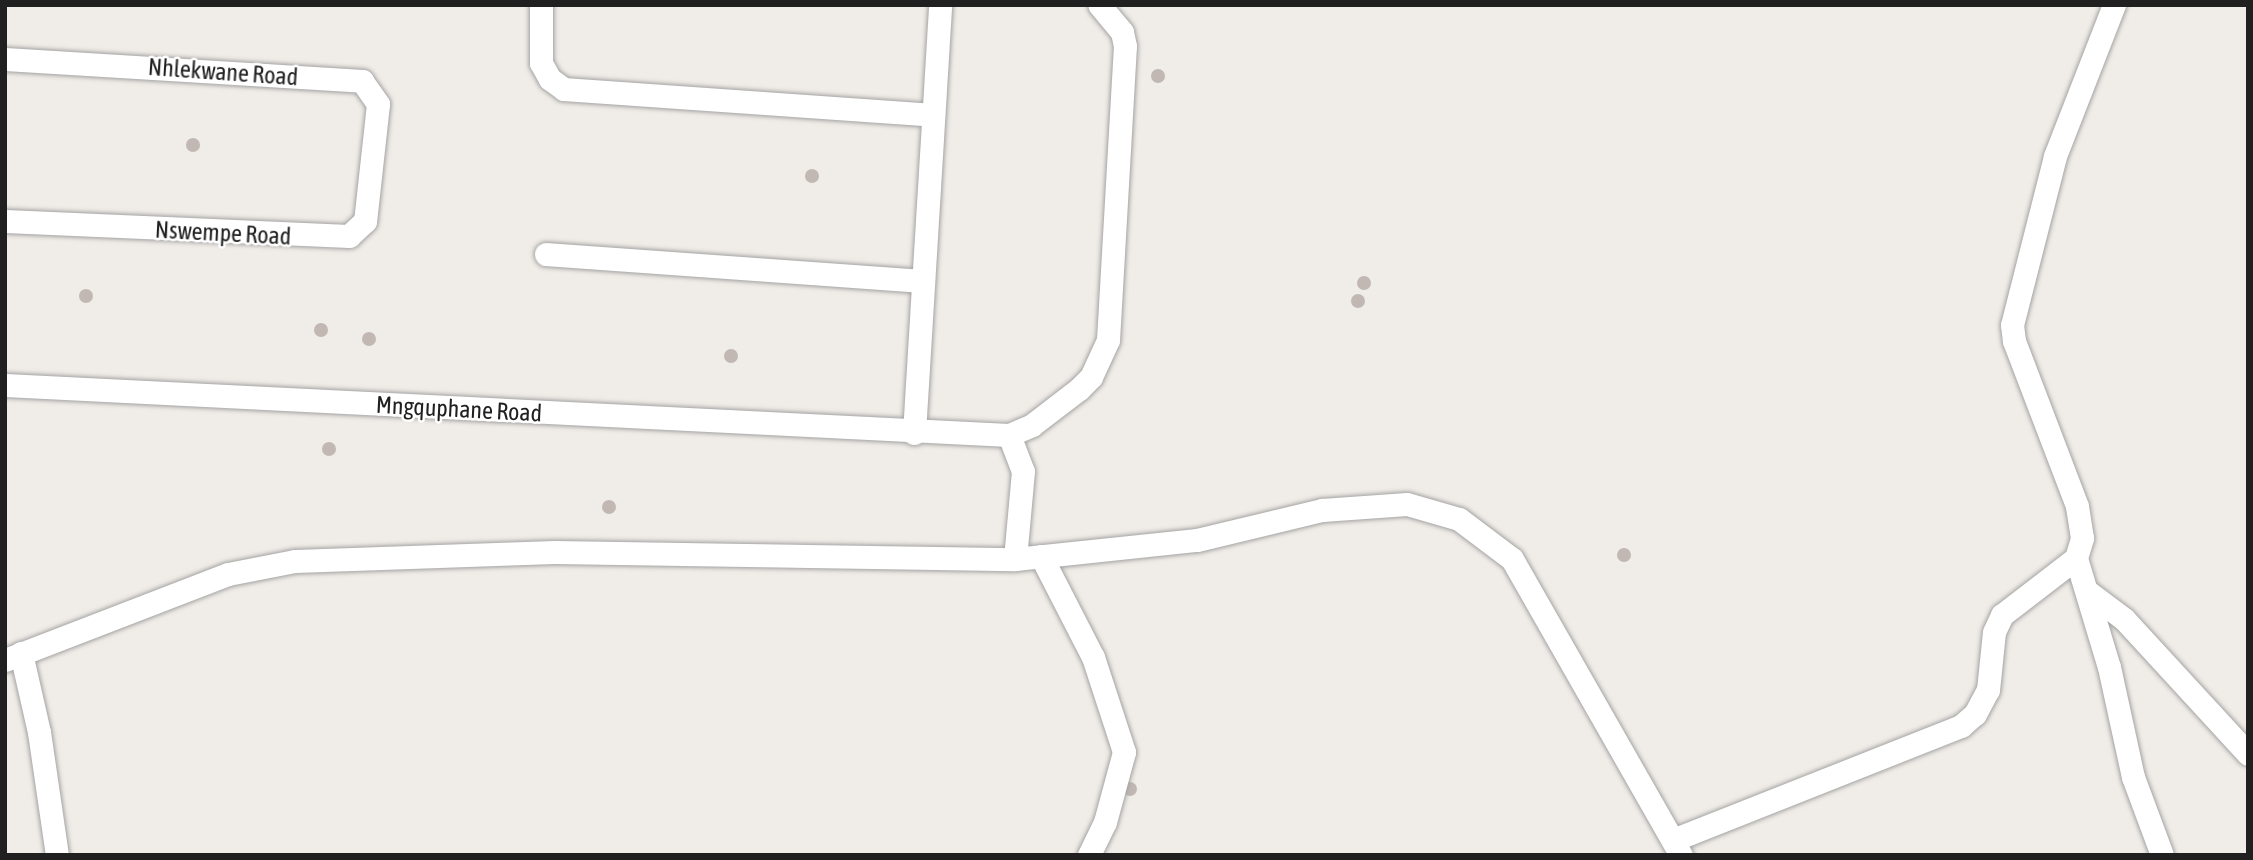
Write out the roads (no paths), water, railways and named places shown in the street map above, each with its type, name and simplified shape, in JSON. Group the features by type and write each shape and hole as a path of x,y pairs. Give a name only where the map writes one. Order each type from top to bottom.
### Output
{"street":[{"path":"541,5 541,63 550,79 564,89 933,115"},
{"path":"914,433 940,5"},
{"path":"1015,559 1023,471 1009,435 1032,425 1079,390 1091,377 1108,340 1125,46 1122,32 1099,5"},
{"path":"57,855 39,732 13,657 228,574 295,561 554,552 1015,559 1198,540 1322,510 1388,502 1420,506 1459,519 1500,548 1524,576 1677,847 1961,726 1975,714 1988,690 1994,632 2002,615 2076,558 2082,538 2077,506 2014,341 2012,325 2055,156 2114,5"},
{"name":"Nhlekwane Road","path":"5,59 362,81 378,104 373,153"},
{"name":"Nswempe Road","path":"5,221 349,236 365,221 373,153"},
{"path":"546,254 922,281"},
{"name":"Mngquphane Road","path":"5,385 914,433 1009,435"},
{"path":"1041,556 1093,657 1123,743 1117,784 1089,855"},
{"path":"2076,558 2088,592 2133,776 2162,855"},
{"path":"2088,592 2124,619 2248,754"}]}
